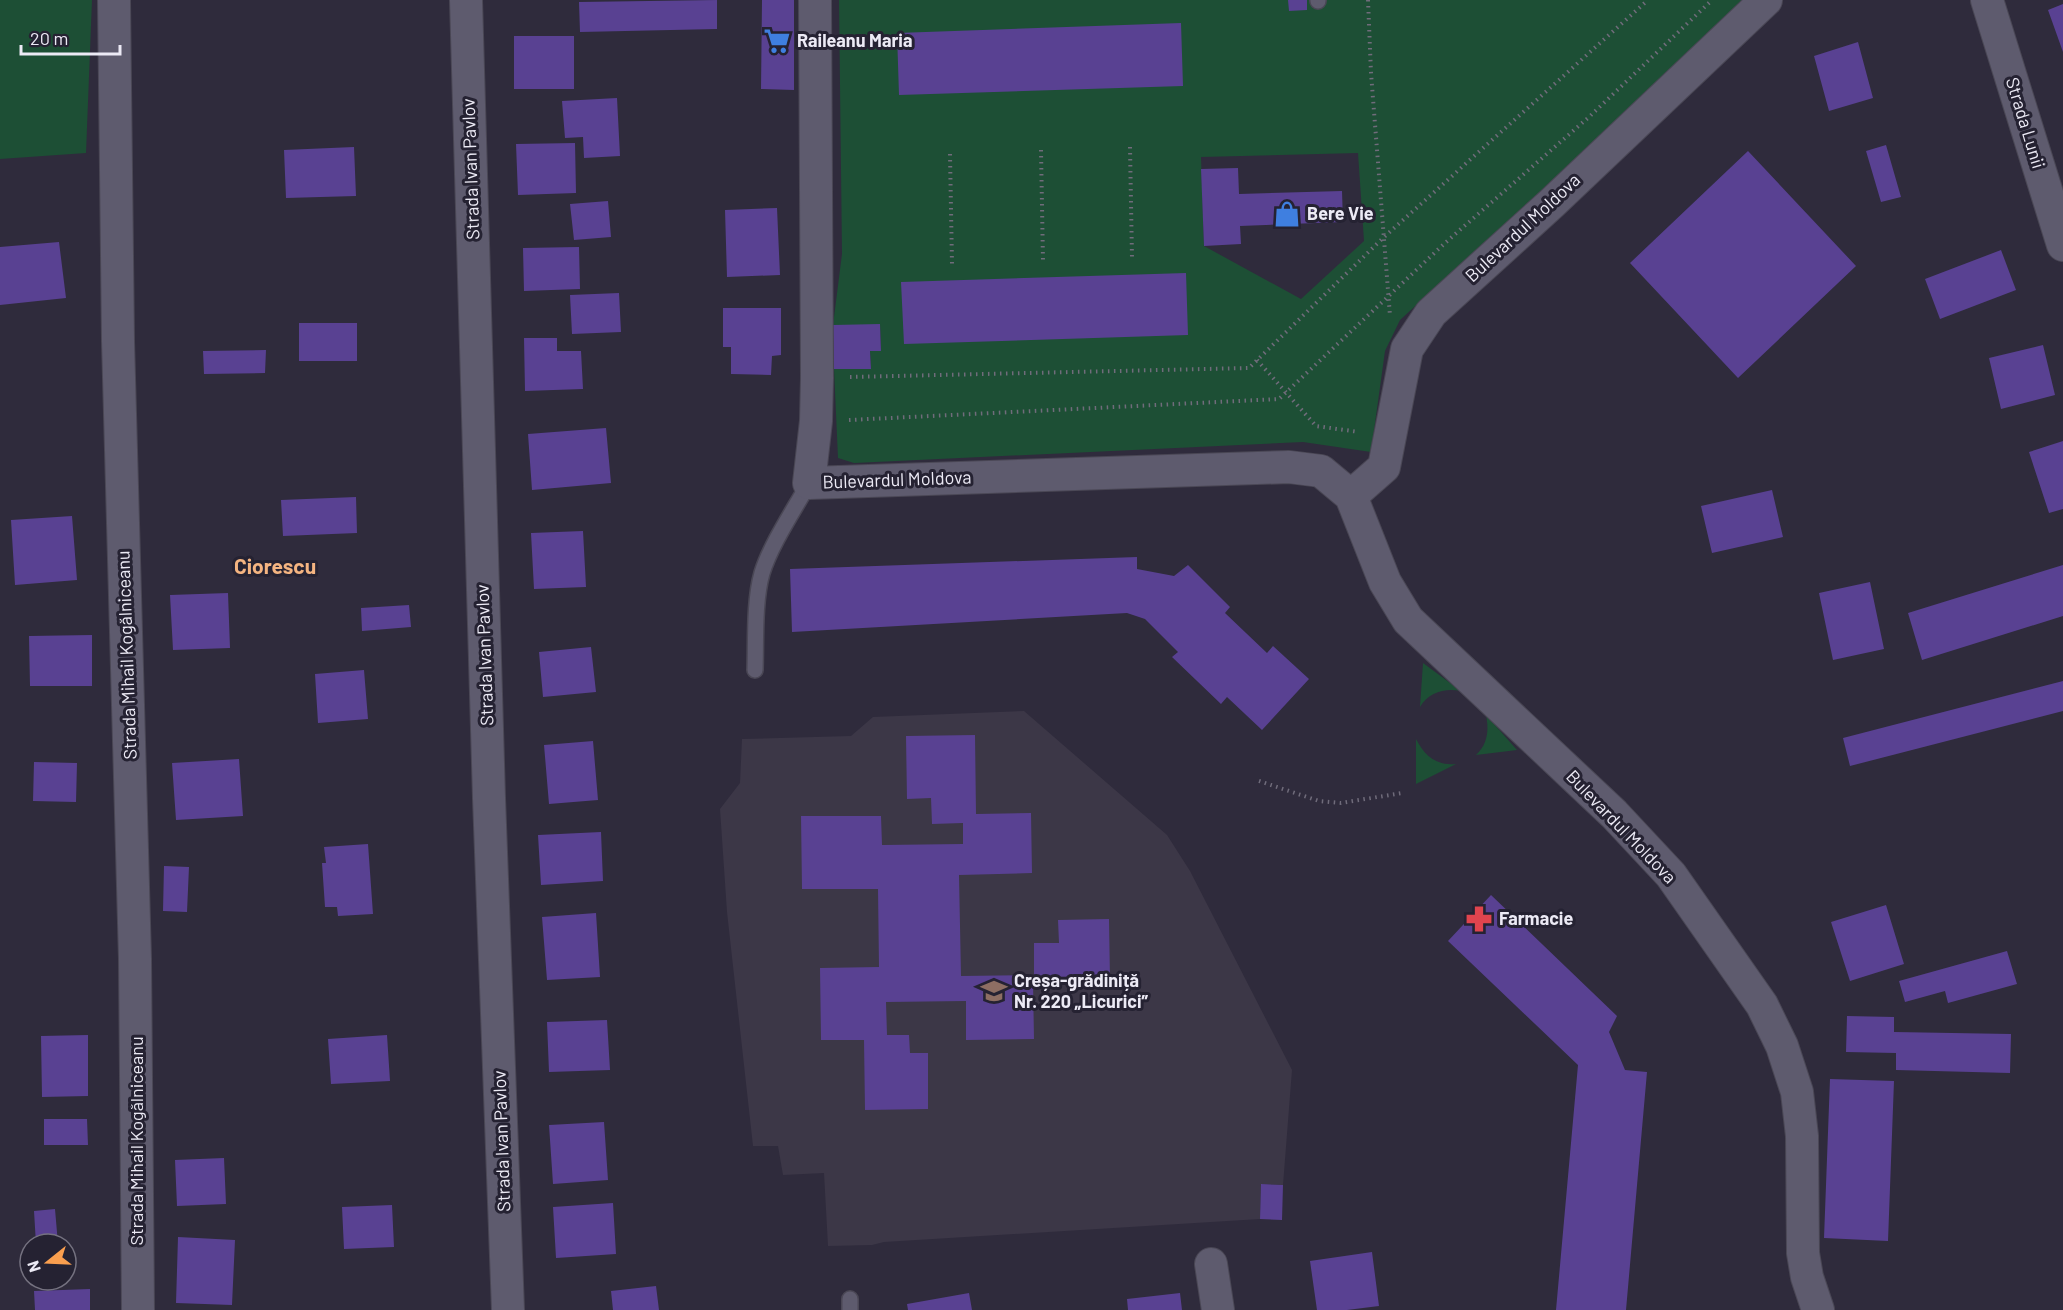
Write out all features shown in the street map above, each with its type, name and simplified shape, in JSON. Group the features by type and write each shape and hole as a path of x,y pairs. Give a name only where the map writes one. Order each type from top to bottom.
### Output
{"street":[{"name":"Strada Mihail Kogălniceanu","path":"114,0 118,341 135,959 138,1310"},
{"name":"Strada Ivan Pavlov","path":"466,0 489,798 508,1310"},
{"name":"Bulevardul Moldova","path":"815,0 817,378 816,421 809,483 1289,467 1321,471 1351,496 1385,582 1408,620 1614,814 1671,875 1762,1005 1782,1046 1797,1092 1802,1136 1803,1253 1818,1310"},
{"name":"Bulevardul Moldova","path":"1351,496 1384,467 1407,349 1431,313 1560,195 1766,0"},
{"name":"Strada Lunii","path":"1987,0 2063,245"},
{"path":"1211,1264 1218,1310"}],"lane":[{"path":"755,670 762,573 809,483"}],"path":[{"path":"1368,0 1387,296 1393,337 1407,349"},
{"path":"817,378 1250,368 1383,238 1648,0"},
{"path":"816,421 1279,399 1445,243 1589,117 1712,0"},
{"path":"1130,147 1132,258"},
{"path":"1041,150 1043,261"},
{"path":"950,154 952,264"},
{"path":"1257,360 1316,426 1390,437"},
{"path":"1259,781 1318,801 1341,803 1402,793"}],"shaded area":[{"name":"Creșa-grădiniță Nr. 220 „Licurici”","path":"1024,711 1167,835 1190,871 1292,1070 1283,1185 1261,1184 1260,1219 828,1246 824,1173 783,1175 778,1146 753,1146 727,912 720,809 740,783 742,739 851,736 873,717"}],"green space":[{"path":"0,0 92,0 86,153 0,159"},
{"path":"839,0 1750,0 1400,320 1385,351 1371,452 1303,442 854,463 838,458 834,369 871,369 870,351 881,350 880,325 833,325 842,254","holes":["1358,153 1364,241 1301,299 1204,246 1201,157"]},
{"path":"1423,663 1461,691 1438,692 1420,707"},
{"path":"1486,715 1517,750 1476,755 1487,736"},
{"path":"1416,739 1432,758 1442,763 1456,764 1416,784"}],"building":[{"path":"717,0 717,29 580,32 579,2"},
{"path":"762,0 794,0 794,90 761,89"},
{"path":"1288,0 1307,0 1307,10 1289,11"},
{"path":"2063,4 2063,52 2048,10"},
{"path":"1181,23 1183,86 899,95 897,33"},
{"path":"514,36 574,36 574,89 514,89"},
{"path":"1858,42 1873,98 1829,111 1814,56"},
{"path":"617,98 620,156 584,158 583,137 565,138 562,101"},
{"path":"575,143 576,193 518,195 516,144"},
{"path":"1886,145 1901,197 1881,202 1866,151"},
{"path":"354,147 356,196 286,198 284,150"},
{"path":"1748,151 1856,266 1738,378 1630,263"},
{"path":"1238,168 1239,194 1342,191 1343,222 1240,226 1241,244 1204,246 1201,169"},
{"path":"608,201 611,237 574,240 570,204"},
{"path":"777,208 780,275 727,277 725,210"},
{"path":"59,242 66,298 0,305 0,247"},
{"path":"579,247 580,289 524,291 523,248"},
{"path":"2001,250 2016,290 1940,319 1925,279"},
{"path":"1186,273 1188,335 904,344 901,282"},
{"path":"619,293 621,332 572,334 570,295"},
{"path":"723,308 781,308 781,355 772,356 771,375 731,374 731,347 723,347"},
{"path":"299,323 357,323 357,361 299,361"},
{"path":"880,324 881,351 870,351 871,369 834,369 833,325"},
{"path":"524,338 557,338 557,351 581,351 583,389 525,391"},
{"path":"2043,345 2055,395 2001,409 1989,358"},
{"path":"266,350 265,373 204,374 203,351"},
{"path":"606,428 611,483 532,490 528,434"},
{"path":"2063,441 2063,509 2049,513 2029,452"},
{"path":"1772,490 1783,537 1712,553 1701,506"},
{"path":"356,497 357,533 283,536 281,500"},
{"path":"72,516 77,580 15,585 11,520"},
{"path":"583,531 586,587 534,589 531,533"},
{"path":"1137,557 1137,569 1174,576 1188,565 1230,607 1225,613 1267,653 1273,646 1309,679 1262,730 1227,697 1221,704 1172,657 1178,652 1145,619 1127,613 792,632 790,569"},
{"path":"2063,565 2063,616 1922,660 1908,613"},
{"path":"1870,582 1884,649 1833,660 1819,593"},
{"path":"228,593 230,648 173,650 170,595"},
{"path":"409,605 411,627 362,631 361,608"},
{"path":"92,635 92,686 30,686 29,636"},
{"path":"591,647 596,692 543,697 539,652"},
{"path":"364,670 368,719 318,723 315,674"},
{"path":"2063,681 2063,711 1850,766 1843,738"},
{"path":"975,735 976,814 1031,813 1032,873 959,875 961,976 1034,975 1034,943 1059,943 1058,920 1109,919 1110,980 1033,982 1034,1039 966,1040 966,1001 886,1002 887,1035 909,1035 910,1053 928,1053 928,1109 865,1110 864,1040 821,1040 820,968 879,967 878,889 802,889 801,816 881,816 882,845 963,844 963,823 932,824 931,798 907,799 906,736"},
{"path":"593,741 598,800 549,804 544,745"},
{"path":"239,759 243,816 176,820 172,763"},
{"path":"34,762 77,763 76,802 33,801"},
{"path":"601,832 603,881 541,885 538,835"},
{"path":"368,844 373,914 338,916 337,907 325,907 322,863 326,863 324,847"},
{"path":"164,866 189,867 187,912 163,911"},
{"path":"1491,895 1617,1016 1609,1032 1625,1070 1647,1072 1626,1310 1556,1310 1578,1065 1448,941"},
{"path":"1886,905 1904,964 1850,981 1831,922"},
{"path":"596,913 600,977 547,980 542,917"},
{"path":"2007,951 2017,984 1948,1003 1945,991 1905,1002 1899,981"},
{"path":"1847,1016 1894,1017 1894,1032 2011,1034 2010,1073 1896,1070 1896,1053 1846,1052"},
{"path":"607,1020 610,1070 549,1072 547,1022"},
{"path":"88,1035 88,1096 42,1097 41,1036"},
{"path":"387,1035 390,1081 331,1084 328,1039"},
{"path":"1830,1079 1894,1081 1888,1241 1824,1238"},
{"path":"44,1119 87,1119 88,1145 44,1145"},
{"path":"604,1122 608,1180 553,1184 549,1125"},
{"path":"224,1158 226,1204 177,1206 175,1160"},
{"path":"1261,1184 1283,1185 1282,1220 1260,1219"},
{"path":"613,1203 616,1254 556,1258 553,1207"},
{"path":"392,1205 394,1247 344,1249 342,1207"},
{"path":"55,1209 57,1232 35,1232 34,1211"},
{"path":"178,1237 235,1240 232,1305 176,1303"},
{"path":"1372,1252 1379,1306 1347,1310 1317,1310 1310,1261"},
{"path":"656,1286 659,1310 613,1310 611,1291"},
{"path":"78,1289 90,1289 90,1310 35,1310 34,1292 78,1292"},
{"path":"969,1293 972,1310 908,1310 907,1304"},
{"path":"1180,1293 1182,1310 1128,1310 1127,1299"}],"place":[{"name":"Raileanu Maria","path":"777,41"},
{"name":"Bere Vie","path":"1287,214"},
{"name":"Farmacie","path":"1479,919"},
{"name":"Creșa-grădiniță Nr. 220 „Licurici”","path":"994,991"}],"district":[{"name":"Ciorescu","path":"275,567"}]}
